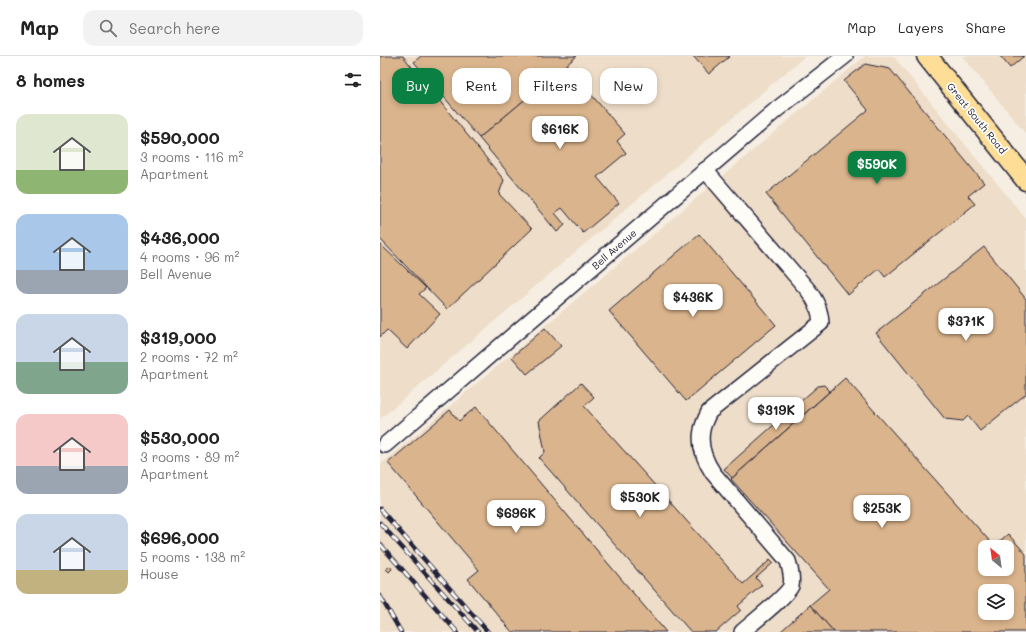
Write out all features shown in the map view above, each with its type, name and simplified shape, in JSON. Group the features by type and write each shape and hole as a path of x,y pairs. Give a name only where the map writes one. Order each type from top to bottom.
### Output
{"main road":[{"name":"Great South Road","path":"927,56 1026,180"}],"street":[{"name":"Bell Avenue","path":"385,445 705,170 776,110 845,56"},
{"path":"705,170 816,300 820,312 821,323 709,412 702,430 702,444 706,462 713,473 788,561 792,572 790,586 779,600 742,632"}],"shaded area":[{"path":"380,56 805,56 380,419"},
{"path":"865,56 893,56 1026,219 1026,632 380,632 380,465"},
{"path":"962,56 1026,56 1026,134"}],"building":[{"path":"380,56 403,56 413,68 392,68 392,104 442,104 504,180 499,194 532,229 447,309 380,239"},
{"path":"421,56 577,56 563,68 519,68 520,104 479,138 444,97 444,68 419,68 414,62"},
{"path":"693,56 730,56 709,74"},
{"path":"1000,56 1024,56 1010,68"},
{"path":"865,64 890,69 984,183 968,196 975,204 885,277 879,269 848,295 766,194 868,110 844,81"},
{"path":"592,95 625,134 617,141 626,153 597,177 619,203 583,233 562,208 555,213 565,225 557,232 479,138 520,104 592,104"},
{"path":"699,234 776,325 686,401 609,311"},
{"path":"380,244 426,288 419,294 440,314 407,349 387,330 380,337"},
{"path":"984,247 1026,299 1026,394 980,431 968,416 963,421 945,419 876,333"},
{"path":"545,328 561,346 527,374 512,357"},
{"path":"845,378 989,540 978,540 978,576 1014,576 1014,541 1026,554 1026,632 834,632 810,605 829,589 731,479"},
{"path":"581,383 594,397 584,406 743,584 770,560 773,563 756,578 762,585 738,606 741,610 716,632 691,632 539,458 545,452 539,421"},
{"path":"824,385 830,391 732,478 724,469 818,386"},
{"path":"476,407 666,632 512,632 468,579 479,570 388,463 450,410 459,421"},
{"path":"1008,534 1013,540 1001,540"},
{"path":"390,566 392,569 389,572 386,569"},
{"path":"810,605 834,632 780,632"}],"railway":[{"path":"380,509 488,632"},
{"path":"380,523 478,632"},
{"path":"380,544 457,632"},
{"path":"380,596 401,632"}]}
